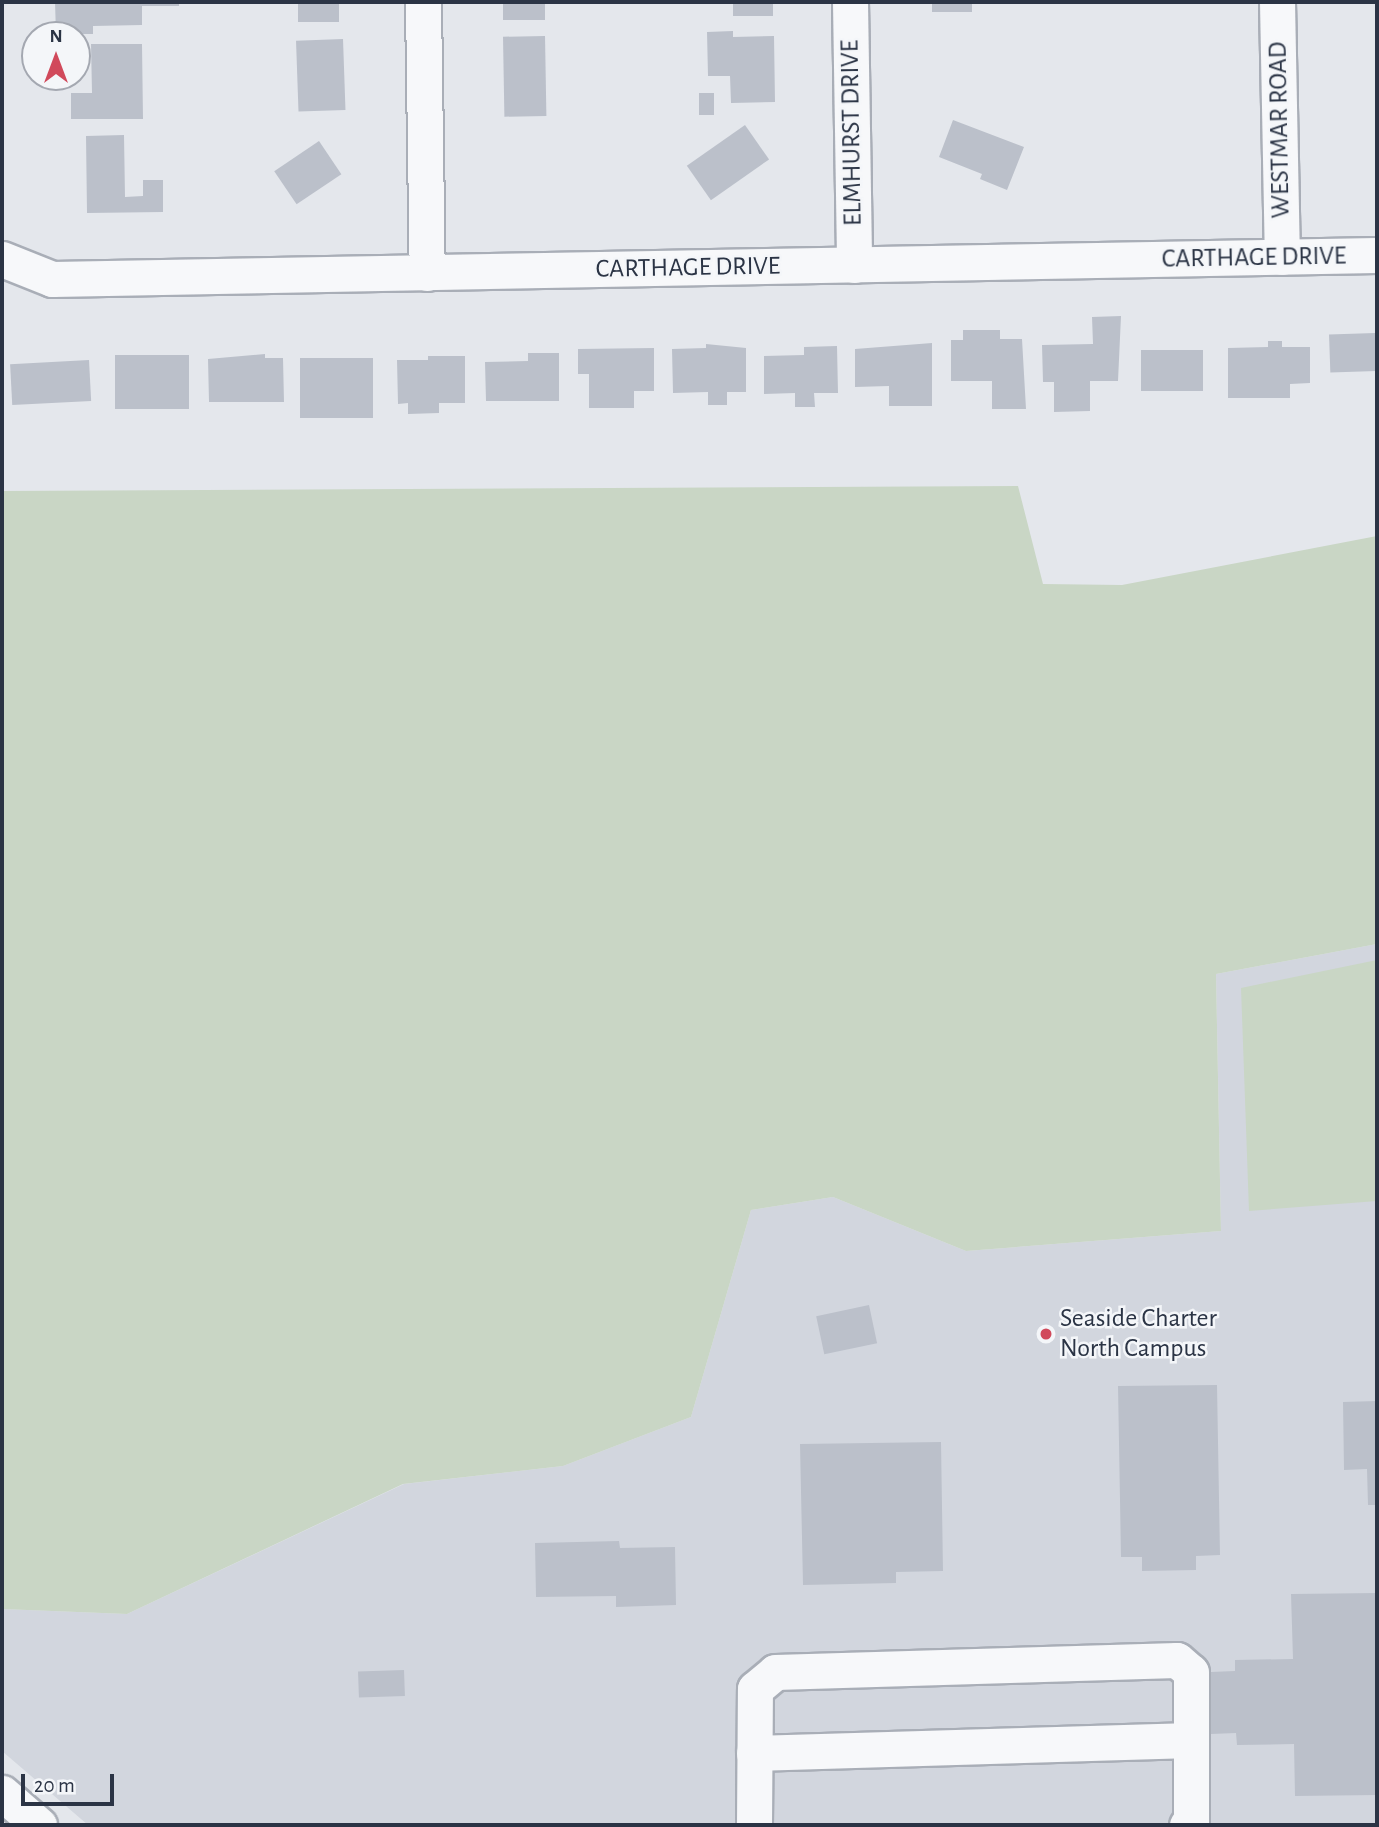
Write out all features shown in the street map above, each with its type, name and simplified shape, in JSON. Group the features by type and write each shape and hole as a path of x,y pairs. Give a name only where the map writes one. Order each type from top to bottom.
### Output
{"street":[{"path":"423,2 427,273"},
{"name":"ELMHURST DRIVE","path":"850,2 854,265"},
{"name":"WESTMAR ROAD","path":"1277,2 1282,257"},
{"name":"CARTHAGE DRIVE","path":"2,259 52,279 1377,256"},
{"path":"754,1825 755,1689 775,1672 1177,1660 1191,1672 1191,1822 1187,1825"},
{"path":"754,1753 1191,1740"},
{"path":"2,1793 39,1825"}],"shaded area":[{"name":"Seaside Charter North Campus","path":"1377,944 1377,1825 88,1825 2,1751 2,1609 127,1614 404,1484 563,1466 691,1417 751,1210 833,1197 966,1251 1221,1231 1216,974"}],"green space":[{"path":"1018,486 1043,584 1122,585 1377,536 1377,944 1216,974 1221,1231 966,1251 833,1197 751,1210 691,1417 563,1466 403,1484 127,1614 2,1609 2,491"},
{"path":"1377,960 1377,1201 1249,1211 1241,988"}],"building":[{"path":"55,2 179,2 179,6 142,6 142,25 93,26 93,34 91,21 56,21"},
{"path":"298,2 339,2 339,22 298,22"},
{"path":"503,2 545,2 545,20 503,20"},
{"path":"733,2 773,2 773,16 733,16"},
{"path":"932,2 972,2 972,12 932,12"},
{"path":"733,31 733,37 774,36 775,102 731,103 730,76 708,76 707,32"},
{"path":"545,36 546,116 504,117 503,37"},
{"path":"343,39 345,110 299,112 296,41"},
{"path":"91,44 142,44 143,119 71,119 71,93 92,93"},
{"path":"699,93 714,93 714,115 699,115"},
{"path":"953,120 1024,147 1007,190 980,179 982,174 939,157"},
{"path":"745,125 769,159 711,200 687,166"},
{"path":"124,135 125,197 143,196 143,180 163,180 163,212 87,213 86,136"},
{"path":"319,141 341,174 297,204 274,171"},
{"path":"1121,316 1118,381 1090,381 1090,411 1054,412 1054,382 1043,382 1042,345 1093,344 1092,317"},
{"path":"963,330 1000,330 1000,339 1022,339 1026,409 992,409 992,381 951,381 951,340 963,340"},
{"path":"1375,333 1376,371 1330,373 1329,335"},
{"path":"1268,341 1282,341 1282,347 1310,347 1310,383 1290,384 1290,398 1228,398 1228,348 1268,347"},
{"path":"932,343 932,406 889,406 889,386 855,387 855,349"},
{"path":"706,344 746,348 746,392 727,392 727,405 708,405 708,392 673,393 672,349 706,348"},
{"path":"837,346 838,393 814,393 815,407 795,407 795,393 764,394 764,356 804,355 804,347"},
{"path":"654,348 654,391 634,391 634,408 589,408 589,374 578,374 578,349"},
{"path":"1141,350 1203,350 1203,391 1141,391"},
{"path":"528,353 559,353 559,401 486,401 485,362 528,361"},
{"path":"265,354 265,358 283,358 284,402 209,402 208,359"},
{"path":"115,355 189,355 189,409 115,409"},
{"path":"428,356 465,356 465,403 439,403 439,413 408,414 408,403 398,404 397,360 428,360"},
{"path":"300,358 373,358 373,418 300,418"},
{"path":"89,360 91,401 12,405 10,364"},
{"path":"869,1305 877,1343 824,1354 816,1316"},
{"path":"1217,1385 1220,1555 1196,1556 1196,1570 1142,1571 1142,1557 1121,1557 1118,1386"},
{"path":"1377,1401 1377,1505 1368,1505 1367,1469 1344,1470 1343,1402"},
{"path":"941,1442 943,1571 896,1572 896,1583 803,1585 800,1444"},
{"path":"619,1541 620,1548 675,1547 676,1605 616,1607 616,1596 536,1597 535,1543"},
{"path":"1377,1593 1377,1795 1295,1796 1294,1744 1237,1745 1236,1733 1211,1734 1211,1672 1235,1671 1235,1660 1293,1659 1291,1594"},
{"path":"404,1670 405,1696 359,1698 358,1672"}],"place":[{"name":"Seaside Charter North Campus","path":"1046,1334"}]}
